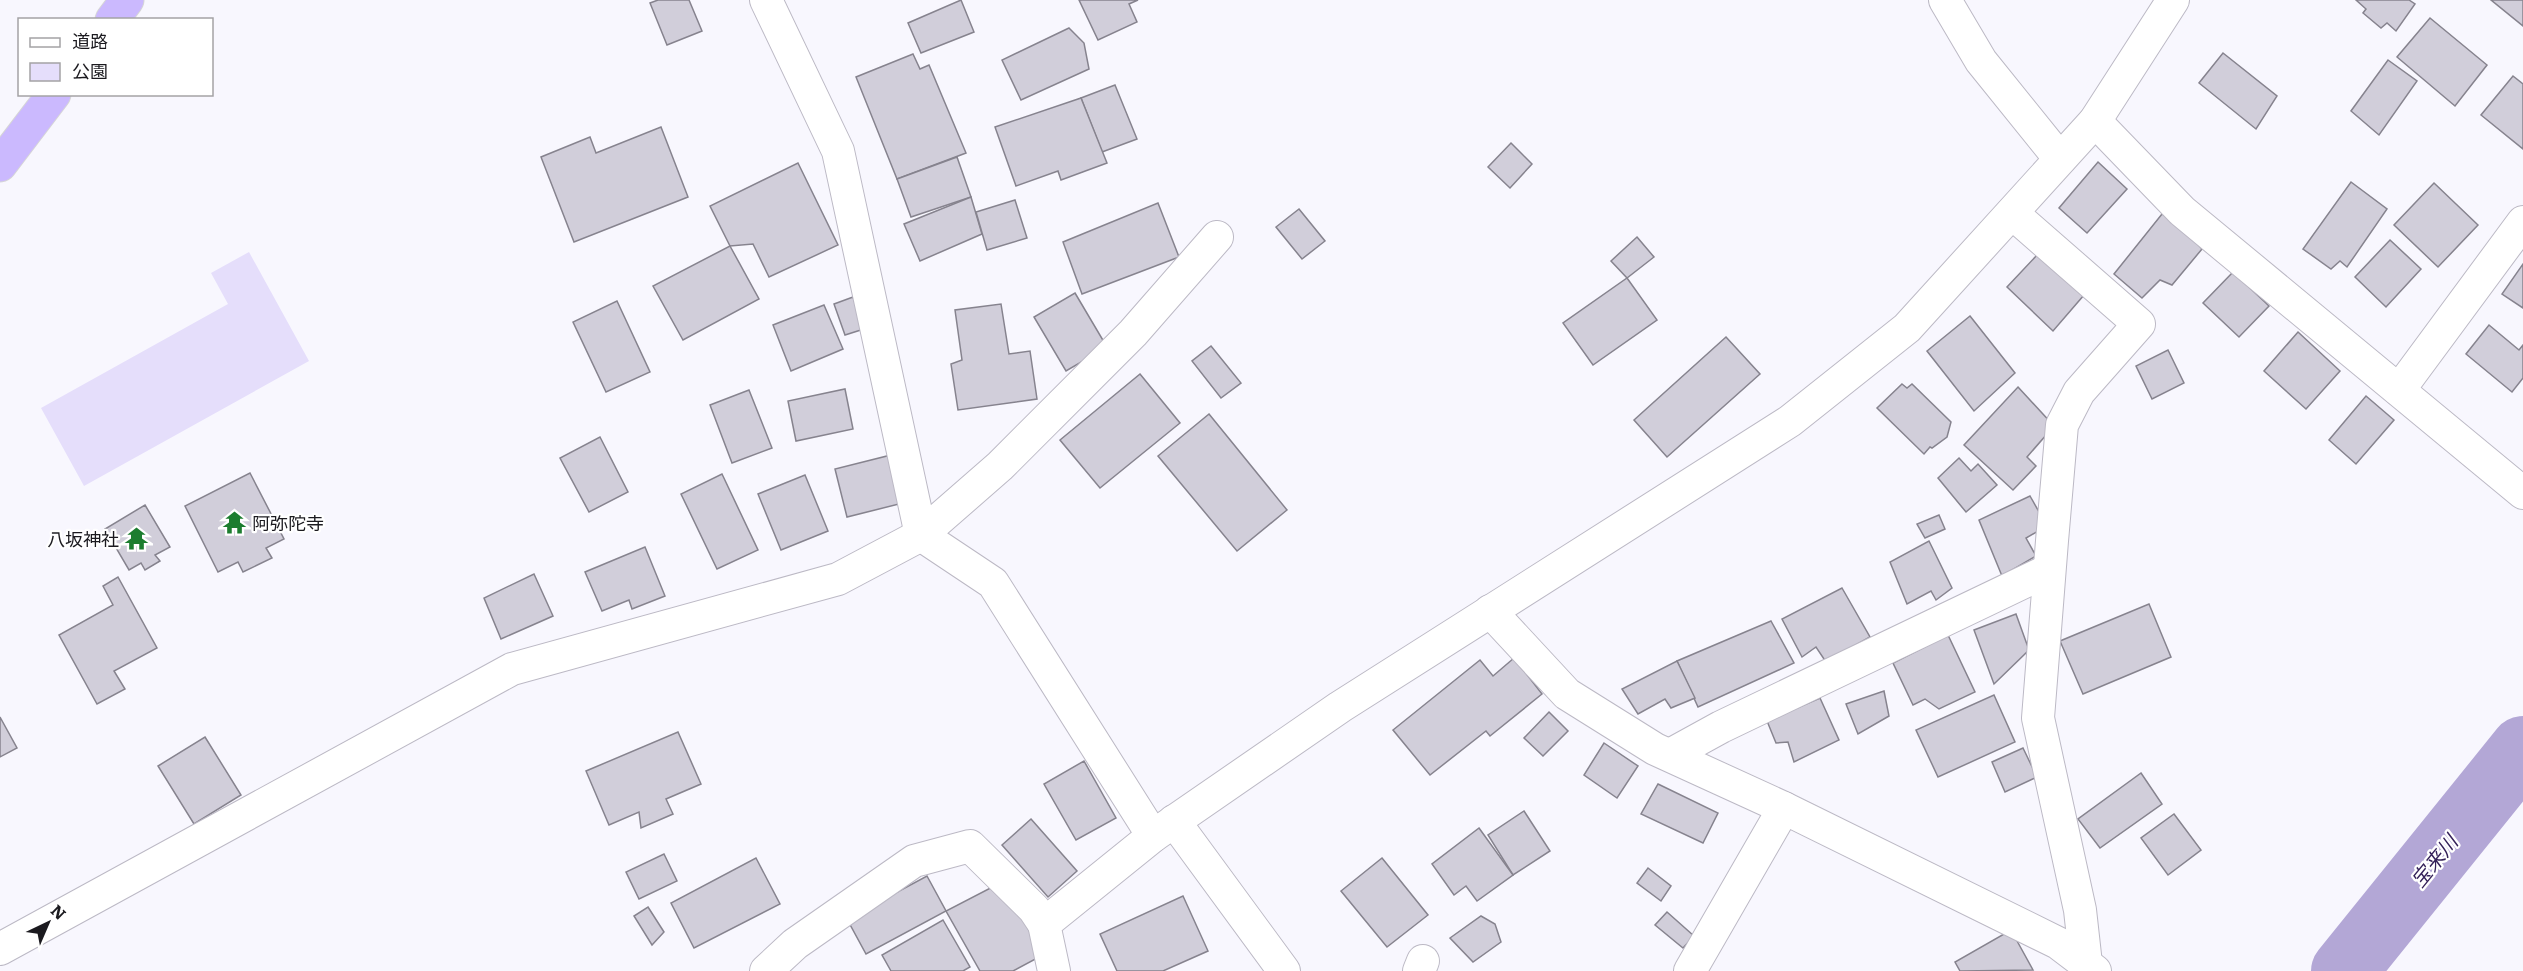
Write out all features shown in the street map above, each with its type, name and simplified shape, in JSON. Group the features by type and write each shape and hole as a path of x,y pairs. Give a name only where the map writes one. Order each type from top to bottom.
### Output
{"highway":[{"path":"114,18 128,0"},
{"path":"0,165 52,96"}],"street":[{"path":"766,0 838,151 921,535 993,583 1163,828 1284,971"},
{"path":"1945,0 1981,61 2060,159"},
{"path":"1044,924 1163,828 1340,707 1790,420 1907,328 2095,121 2173,0"},
{"path":"2095,121 2182,211 2523,493"},
{"path":"2012,213 2139,324 2079,392 2062,425 2049,570 2038,718 2080,910 2090,968"},
{"path":"2399,390 2523,222"},
{"path":"0,949 512,669 838,579 921,535 1000,466 1133,333 1217,237"},
{"path":"1670,755 1721,727 2049,570"},
{"path":"1490,611 1567,694 1655,749 1784,808 2058,943 2090,968"},
{"path":"1690,971 1784,808"},
{"path":"766,971 795,944 914,861 970,846 1034,909 1044,924 1054,971"}],"green space":[{"path":"249,252 309,361 84,486 41,408 228,304 211,273"}],"building":[{"path":"658,0 689,0 702,31 667,45 650,3"},
{"path":"961,0 974,32 921,53 908,23"},
{"path":"1079,0 1138,0 1129,4 1137,22 1098,40"},
{"path":"2356,0 2409,0 2415,4 2396,31 2387,23 2381,28 2363,13 2366,9"},
{"path":"2491,0 2523,0 2523,26"},
{"path":"2430,18 2487,65 2455,106 2397,57"},
{"path":"1069,28 1084,43 1089,69 1021,100 1002,60"},
{"path":"2223,53 2277,96 2256,129 2199,83"},
{"path":"913,54 920,69 929,65 966,153 897,179 856,77"},
{"path":"2388,60 2417,81 2379,135 2351,111"},
{"path":"2513,76 2523,84 2523,149 2481,115"},
{"path":"1115,85 1137,139 1102,152 1081,98"},
{"path":"1081,98 1107,163 1061,180 1058,171 1016,186 995,127"},
{"path":"661,127 688,197 574,242 541,157 590,137 596,153"},
{"path":"1511,143 1532,164 1510,188 1488,167"},
{"path":"957,157 971,197 911,217 897,179"},
{"path":"2098,162 2127,189 2087,233 2059,208"},
{"path":"798,163 838,245 769,277 753,244 730,246 710,206"},
{"path":"2351,182 2387,209 2347,267 2340,261 2331,269 2303,249"},
{"path":"2434,183 2478,225 2438,267 2394,225"},
{"path":"971,197 982,234 920,261 904,224"},
{"path":"1015,200 1027,238 987,250 976,212"},
{"path":"1158,203 1179,257 1082,294 1063,242"},
{"path":"1299,209 1325,241 1302,259 1276,227"},
{"path":"2162,214 2189,233 2202,249 2172,285 2160,280 2142,298 2114,274"},
{"path":"1637,237 1654,257 1627,278 1611,261"},
{"path":"2390,240 2421,269 2386,307 2355,277"},
{"path":"730,246 759,299 683,340 653,286"},
{"path":"2038,254 2084,295 2053,331 2007,287"},
{"path":"2523,264 2523,308 2502,294"},
{"path":"2233,272 2269,306 2239,337 2203,303"},
{"path":"1627,278 1657,320 1593,365 1563,323"},
{"path":"1075,293 1107,347 1066,371 1034,317"},
{"path":"853,297 864,329 845,335 834,304"},
{"path":"617,301 650,372 606,392 573,322"},
{"path":"1001,304 1009,354 1030,351 1037,399 958,410 951,364 962,360 955,310"},
{"path":"824,305 843,349 791,371 773,325"},
{"path":"1970,316 2015,373 1974,411 1927,351"},
{"path":"2489,325 2519,350 2523,345 2523,378 2512,392 2466,354"},
{"path":"2298,332 2340,371 2306,409 2264,371"},
{"path":"1726,337 1760,374 1667,457 1634,420"},
{"path":"1211,346 1241,383 1221,398 1192,361"},
{"path":"2168,350 2184,383 2152,399 2136,366"},
{"path":"1140,374 1180,423 1100,488 1060,440"},
{"path":"1902,384 1907,388 1912,384 1951,422 1947,437 1932,448 1930,447 1924,454 1877,408"},
{"path":"2018,387 2054,426 2027,457 2036,466 2013,490 1964,445"},
{"path":"845,389 853,429 796,441 788,401"},
{"path":"749,390 772,448 732,463 710,405"},
{"path":"2366,396 2394,420 2356,464 2329,440"},
{"path":"1209,414 1287,510 1237,551 1158,456"},
{"path":"600,437 628,492 589,512 560,458"},
{"path":"891,455 903,503 847,517 835,469"},
{"path":"1959,458 1971,471 1978,464 1997,485 1966,512 1938,478"},
{"name":"阿弥陀寺","path":"250,473 284,539 266,548 272,558 243,572 238,562 218,572 185,506"},
{"path":"722,474 758,550 717,569 681,494"},
{"path":"805,475 828,531 781,550 758,494"},
{"path":"2030,496 2047,526 2026,538 2036,556 2002,576 1979,520"},
{"name":"八坂神社","path":"145,505 170,547 155,555 160,561 145,570 141,563 129,570 105,529"},
{"path":"1939,515 1945,529 1925,538 1917,524"},
{"path":"1929,541 1952,588 1936,600 1931,591 1907,604 1890,562"},
{"path":"645,547 665,596 632,609 629,600 602,611 585,572"},
{"path":"534,574 553,616 501,639 484,598"},
{"path":"118,577 157,648 114,671 125,689 97,704 59,635 113,605 103,586"},
{"path":"1842,588 1870,637 1826,662 1816,647 1802,657 1782,619"},
{"path":"2149,604 2171,657 2083,694 2060,641"},
{"path":"2016,614 2029,650 1994,684 1974,630"},
{"path":"1771,621 1794,663 1698,707 1677,661"},
{"path":"1948,635 1975,692 1939,709 1925,699 1913,705 1893,663"},
{"path":"1514,658 1542,694 1490,736 1486,731 1430,775 1393,730 1480,660 1493,676"},
{"path":"1677,661 1695,698 1671,708 1665,699 1638,714 1622,689"},
{"path":"1884,691 1889,716 1858,734 1846,704"},
{"path":"1994,695 2015,742 1938,777 1916,730"},
{"path":"1820,698 1839,740 1794,762 1788,742 1776,743 1767,721"},
{"path":"1549,712 1568,731 1543,756 1524,738"},
{"path":"0,717 17,748 0,757"},
{"path":"678,732 701,784 666,799 673,814 641,828 639,812 609,825 586,771"},
{"path":"205,737 241,795 194,824 158,766"},
{"path":"1604,743 1638,766 1617,798 1584,775"},
{"path":"2023,748 2037,777 2005,792 1992,762"},
{"path":"1084,761 1116,818 1076,840 1044,784"},
{"path":"2141,773 2162,804 2100,848 2078,819"},
{"path":"1658,784 1718,813 1703,843 1641,814"},
{"path":"1524,811 1550,851 1513,875 1488,835"},
{"path":"2174,814 2201,850 2168,875 2141,838"},
{"path":"1031,819 1077,871 1048,897 1002,845"},
{"path":"1479,828 1513,875 1477,901 1466,886 1454,895 1432,864"},
{"path":"664,854 677,881 639,899 626,872"},
{"path":"756,858 780,904 694,948 671,903"},
{"path":"1382,858 1428,915 1387,947 1341,891"},
{"path":"1648,868 1671,886 1661,901 1637,883"},
{"path":"927,876 946,911 866,954 847,919"},
{"path":"1002,882 1043,955 1013,971 980,971 946,911"},
{"path":"1183,896 1208,951 1163,971 1117,971 1100,934"},
{"path":"648,907 664,932 652,945 634,916"},
{"path":"1667,912 1694,936 1683,948 1655,925"},
{"path":"1481,916 1495,924 1501,942 1473,962 1450,938"},
{"path":"943,920 970,967 963,971 891,971 882,955"},
{"path":"2011,930 2033,970 1960,971 1955,962"}],"waterway":[{"name":"宝来川","path":"2344,971 2523,749"}],"place":[{"name":"阿弥陀寺","path":"234,522"},
{"name":"八坂神社","path":"137,538"}]}
